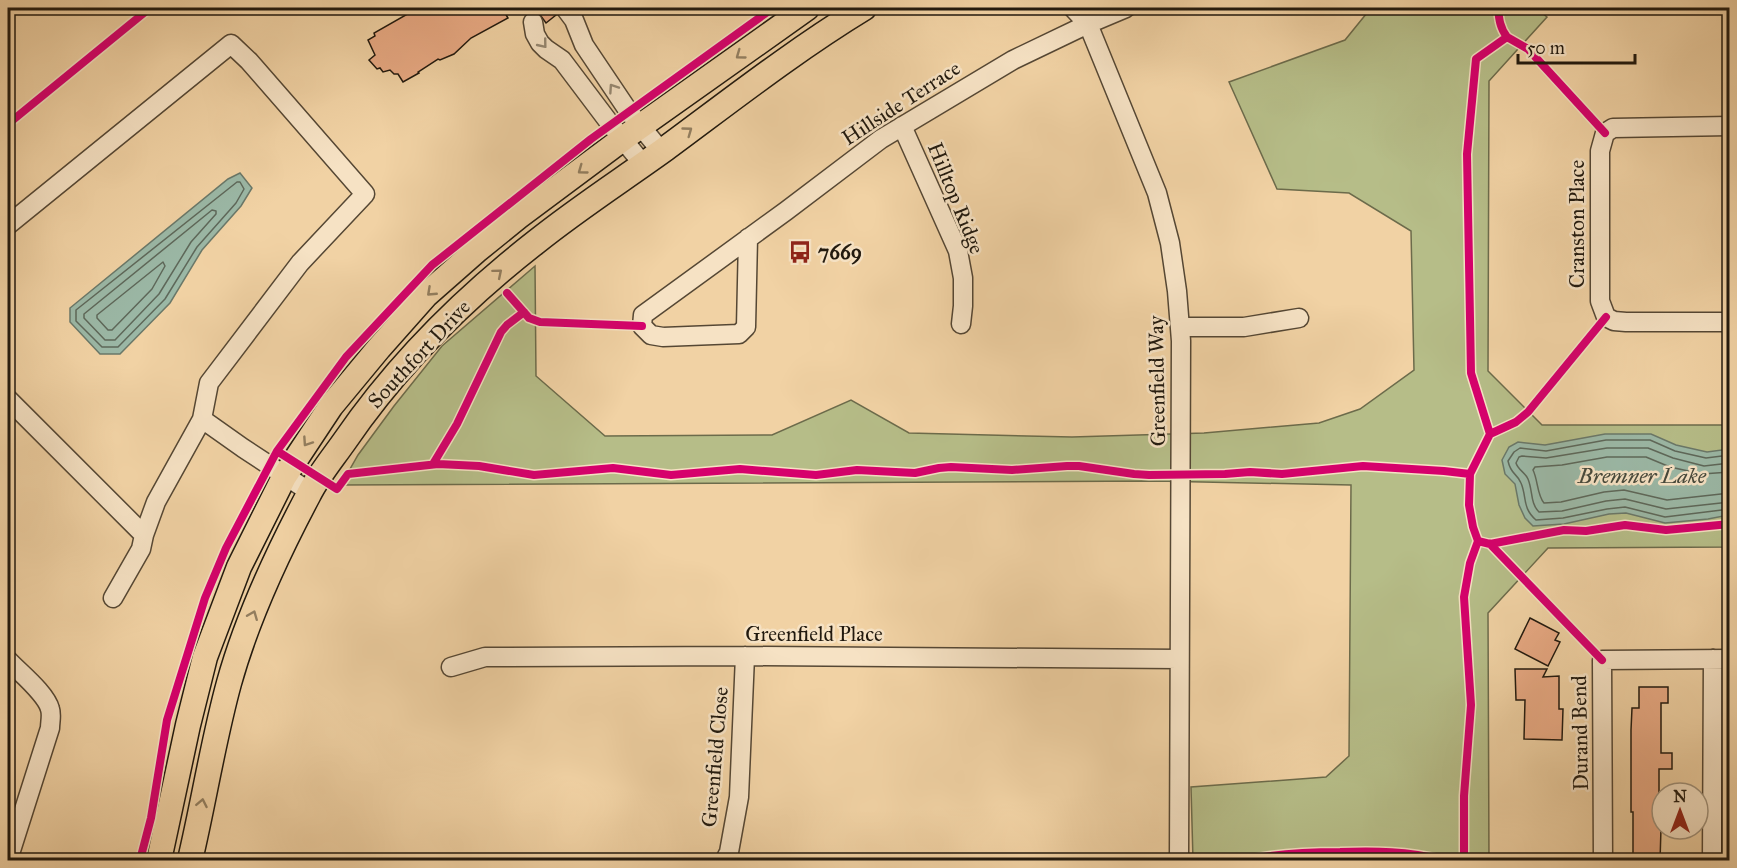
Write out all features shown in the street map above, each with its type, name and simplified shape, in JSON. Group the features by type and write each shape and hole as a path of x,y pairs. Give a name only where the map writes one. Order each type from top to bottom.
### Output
{"main road":[{"name":"Southfort Drive","path":"159,861 188,725 206,657 239,567 284,477 331,406 426,295 476,251 518,217 631,134 807,8"},
{"name":"Southfort Drive","path":"190,861 230,681 249,625 268,579 310,492 355,425 390,381 446,320 494,275 538,240 800,49 864,8"}],"street":[{"path":"565,8 574,20 584,45 631,134"},
{"name":"Greenfield Way","path":"1073,8 1088,16 1157,193 1170,243 1177,291 1180,327 1179,861"},
{"name":"Hillside Terrace","path":"748,238 747,318 746,327 739,334 663,337 651,335 642,326 643,315 881,139 1088,16 1126,8"},
{"path":"532,22 535,34 546,49 562,60 652,158"},
{"path":"8,225 231,44 249,61 365,194 300,263 208,383 202,419 156,502 141,549 113,598"},
{"name":"Hilltop Ridge","path":"902,126 958,251 963,278 961,324"},
{"name":"Cranston Place","path":"1730,126 1613,128 1605,133 1600,151 1600,301 1606,317 1614,321 1626,322 1730,322"},
{"path":"1180,327 1244,327 1299,318"},
{"path":"8,399 144,536"},
{"path":"202,419 284,477 310,492"},
{"name":"Greenfield Close","path":"725,861 729,852 739,797 745,656"},
{"name":"Greenfield Place","path":"451,667 485,657 1179,658"},
{"path":"1712,861 1721,659"},
{"name":"Durand Bend","path":"1603,861 1602,660 1721,659"},
{"path":"8,660 45,698 50,706 51,715 50,728 8,860"}],"green space":[{"path":"1371,8 1536,8 1547,17 1489,81 1488,371 1542,425 1729,425 1730,547 1548,548 1488,613 1489,860 1193,860 1191,787 1326,777 1349,756 1351,485 1156,481 341,485 358,455 442,346 535,266 536,376 605,436 772,435 851,400 909,433 1072,437 1204,433 1319,423 1360,409 1414,370 1411,231 1349,193 1277,189 1229,82 1345,40"}],"water":[{"path":"240,173 252,188 241,206 202,250 170,303 120,354 100,354 70,322 70,308 228,179"},
{"name":"Bremner Lake","path":"1605,434 1651,434 1676,445 1707,452 1729,449 1729,515 1665,523 1626,513 1609,514 1564,524 1533,526 1525,518 1519,505 1515,484 1505,474 1502,460 1509,447 1518,442 1545,445"}],"building":[{"path":"418,8 502,8 508,18 471,38 454,54 438,59 403,82 398,74 390,70 383,72 369,60 375,55 368,40 375,36 374,33"},
{"path":"535,8 554,8 556,15 546,23"},
{"path":"1530,618 1559,633 1555,640 1560,642 1548,666 1515,649"},
{"path":"1515,669 1547,669 1543,677 1559,676 1559,709 1563,709 1562,740 1524,739 1525,700 1516,700"},
{"path":"1639,687 1668,687 1668,703 1661,703 1661,753 1672,753 1672,769 1659,769 1659,781 1650,781 1650,841 1661,841 1660,861 1633,861 1631,730 1632,708 1639,708"}],"cycle path":[{"path":"8,124 150,8"},
{"path":"773,8 591,139 432,265 346,357 277,451 337,489 348,474 438,464 479,466 534,475 613,468 671,475 740,469 816,475 857,470 915,473 951,467 1012,470 1067,466 1149,475 1250,472 1282,474 1363,466 1470,474"},
{"path":"1464,860 1464,796 1471,705 1464,597 1470,563 1478,541 1469,505 1470,474 1490,434 1471,373 1467,154 1476,59 1507,37 1501,27 1498,8"},
{"path":"1507,37 1528,49 1605,133"},
{"path":"507,293 529,318 540,322 642,326"},
{"path":"433,464 457,424 501,332 524,312"},
{"path":"1490,434 1516,422 1528,412 1606,317"},
{"path":"140,860 151,818 167,720 205,598 226,548 277,451"},
{"path":"1478,541 1490,544 1564,530 1586,531 1625,525 1666,530 1730,524"},
{"path":"1490,544 1602,660"},
{"path":"1247,860 1316,852 1404,853 1442,860"}],"place":[{"name":"7669","path":"800,252"}]}
